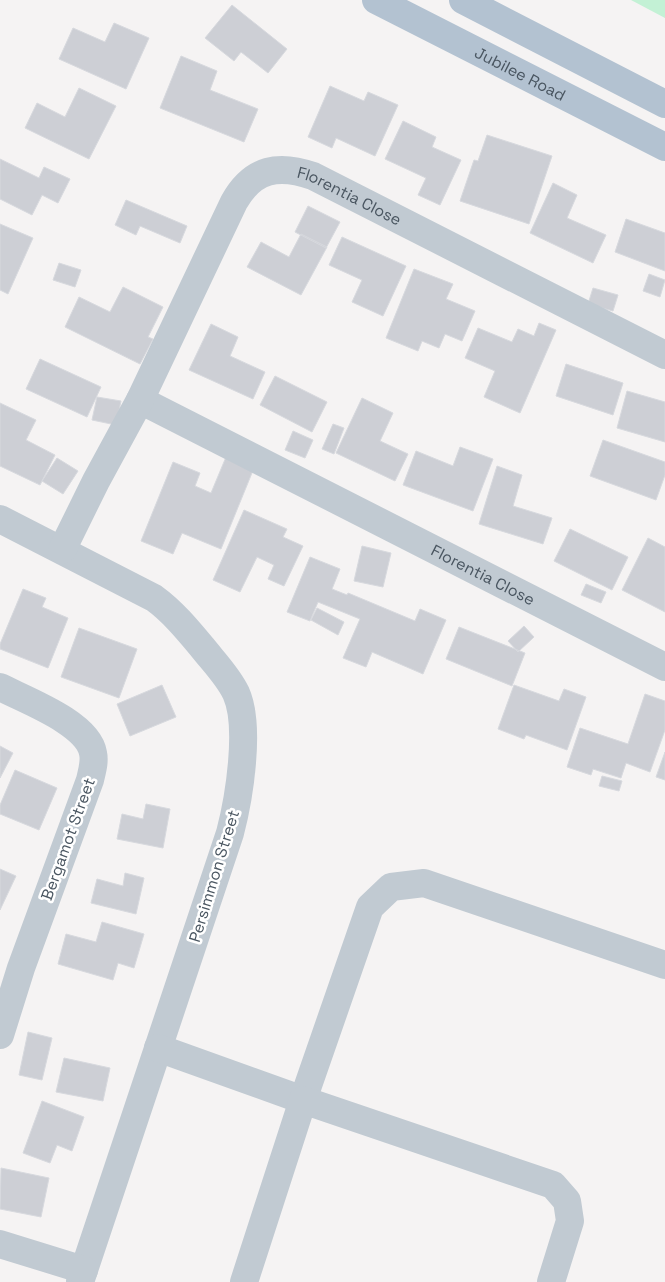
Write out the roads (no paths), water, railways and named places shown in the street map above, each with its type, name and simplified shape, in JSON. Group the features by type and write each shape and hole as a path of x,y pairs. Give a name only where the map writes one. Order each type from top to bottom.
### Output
{"main road":[{"name":"Jubilee Road","path":"376,0 665,147"},
{"path":"463,0 665,104"}],"street":[{"name":"Florentia Close","path":"62,550 96,481 140,400 239,194 244,187 263,173 283,169 296,170 313,176 665,355"},
{"name":"Florentia Close","path":"140,400 665,667"},
{"name":"Persimmon Street","path":"0,519 154,598 170,610 228,679 236,694 242,717 242,762 236,811 230,833 82,1276"},
{"name":"Bergamot Street","path":"0,687 66,720 80,730 89,740 93,752 90,780 10,963 0,1036"},
{"path":"244,1282 303,1100 370,907 391,887 424,883 665,964"},
{"path":"158,1048 303,1100 553,1185 567,1201 570,1221 552,1282"},
{"path":"0,1244 82,1276"}]}
